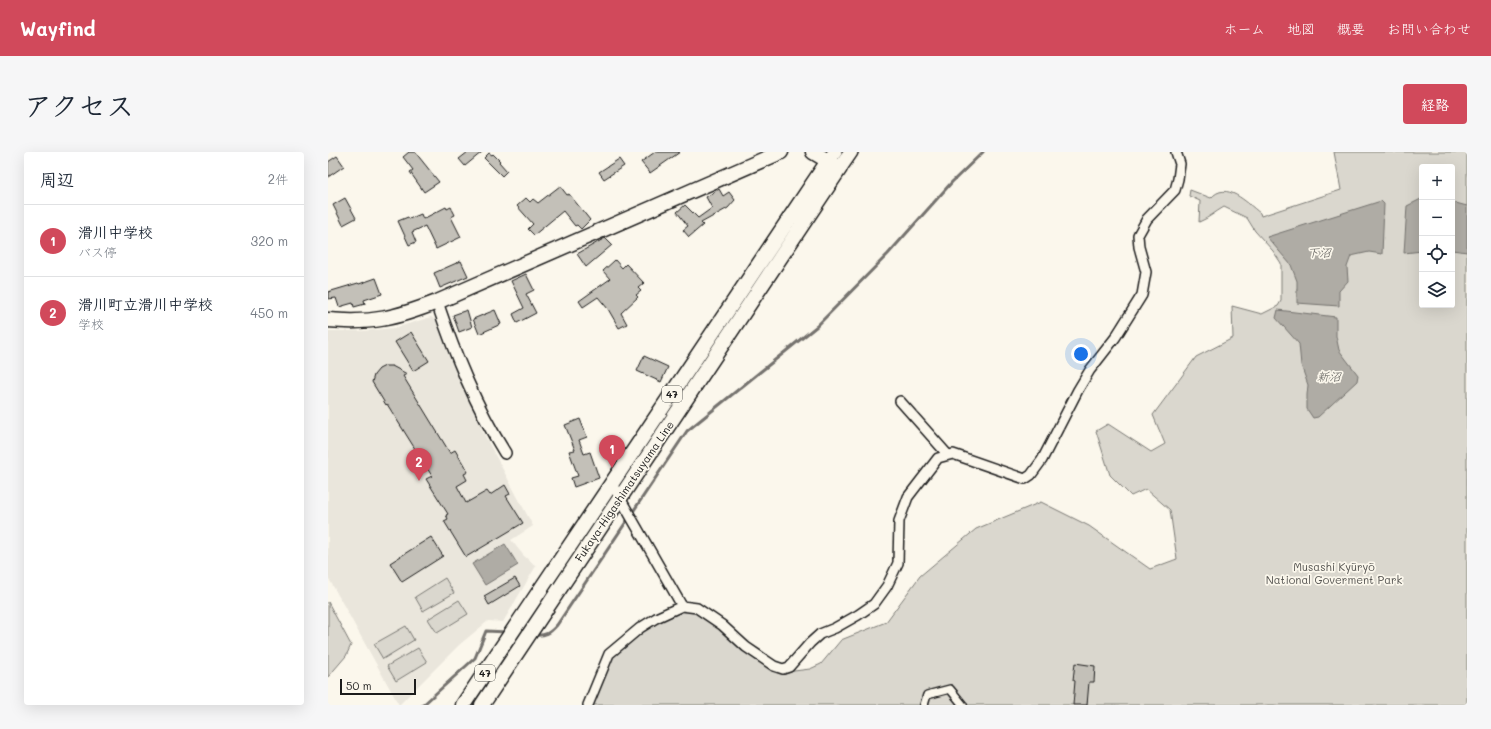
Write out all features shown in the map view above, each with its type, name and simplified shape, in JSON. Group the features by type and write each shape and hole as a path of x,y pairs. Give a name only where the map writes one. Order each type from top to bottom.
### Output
{"main road":[{"path":"328,320 366,322 406,314 437,302 781,152"},
{"path":"813,152 834,160 852,152"},
{"name":"Fukaya-Higashimatsuyama Line","path":"463,705 834,160"},
{"name":"Fukaya-Higashimatsuyama Line","path":"482,705 620,496 834,160"}],"street":[{"path":"588,705 609,654 614,648 656,618 682,606 697,608 722,625 746,647 774,666 783,669 789,667 820,634 835,628 874,604 887,586 898,563 899,521 908,497 938,458 953,454 1025,479 1031,475 1042,460 1078,390 1115,338 1142,295 1146,272 1138,247 1138,235 1147,219 1174,190 1178,179 1180,164 1176,152"},
{"path":"437,302 454,352 478,407 505,453"},
{"path":"900,401 948,455"},
{"path":"612,484 635,521 682,606"},
{"path":"924,705 927,695 950,689 963,705"}],"shaded area":[{"path":"431,317 435,319 453,365 485,436 533,526 511,540 524,556 536,566 503,622 488,621 459,645 399,705 328,577 328,331 361,331 395,328"}],"green space":[{"name":"Musashi Kyūryō National Goverment Park","path":"1334,152 1467,152 1467,705 591,705 609,659 633,638 664,619 682,611 697,612 714,622 776,671 785,674 810,669 821,664 841,640 886,622 920,576 976,529 1041,502 1089,526 1150,569 1177,559 1170,510 1146,489 1131,496 1110,475 1096,431 1108,424 1151,452 1165,444 1153,415 1196,357 1233,338 1232,306 1262,314 1278,306 1281,301 1281,263 1273,251 1255,231 1247,218 1224,207 1199,222 1200,201 1189,196 1190,190 1211,198 1217,193 1223,191 1230,192 1243,199 1260,213 1261,216 1341,190"},
{"path":"445,578 454,593 423,611 415,597"},
{"path":"459,600 468,614 437,633 428,619"},
{"path":"328,602 351,645 346,656 328,677"},
{"path":"406,626 414,640 383,659 374,644"},
{"path":"418,648 427,662 396,681 387,666"}],"water":[{"path":"1419,200 1419,251 1404,253 1407,206"},
{"name":"下沼","path":"1381,201 1384,204 1382,254 1369,252 1351,256 1347,267 1348,281 1339,291 1339,306 1297,303 1297,281 1291,265 1267,237"},
{"path":"1455,203 1467,206 1467,252 1455,250"},
{"name":"新沼","path":"1278,310 1336,317 1336,336 1339,350 1358,375 1357,381 1318,417 1313,418 1307,409 1308,385 1301,365 1299,344 1276,318"},
{"path":"505,544 518,565 485,585 472,564"}],"building":[{"path":"409,152 415,152 439,182 424,192 410,172 413,170 403,157"},
{"path":"468,152 482,152 465,166 459,159"},
{"path":"655,152 680,152 650,173 641,162"},
{"path":"489,153 492,155 493,154 500,161 499,162 507,171 502,176 484,158"},
{"path":"337,156 344,166 328,177 328,162"},
{"path":"619,159 624,166 604,179 599,172"},
{"path":"560,186 567,195 569,194 590,220 581,229 577,225 575,226 563,211 534,235 528,229 533,224 517,206 526,198 530,202 533,199 538,203"},
{"path":"719,189 723,196 729,192 735,200 728,208 701,223 703,225 689,237 683,230 688,226 677,212 685,205 698,218 712,208 706,197"},
{"path":"345,198 356,218 343,225 333,205"},
{"path":"446,207 447,209 451,207 455,215 451,217 461,237 436,249 425,226 412,232 416,242 409,245 398,221 408,217 409,219 421,214 423,219"},
{"path":"605,238 612,245 586,267 577,254"},
{"path":"615,260 622,268 626,264 644,283 638,288 641,291 636,295 638,297 621,313 627,324 619,328 608,309 598,297 583,307 579,301 610,279 603,271"},
{"path":"461,261 468,276 440,288 434,273"},
{"path":"526,274 534,290 526,294 536,313 517,323 513,314 524,308 511,281"},
{"path":"376,278 382,294 364,300 365,304 354,307 353,303 339,307 336,298 328,299 328,292"},
{"path":"467,310 472,327 459,332 453,315"},
{"path":"495,310 501,324 479,334 473,319"},
{"path":"411,332 429,361 413,371 395,342"},
{"path":"644,356 668,367 661,382 637,371"},
{"path":"385,366 392,366 407,374 403,376 450,453 455,450 468,472 464,474 467,480 457,486 466,503 487,491 490,495 505,485 510,494 506,496 523,523 466,557 444,521 448,519 446,515 448,514 426,479 432,476 372,382 374,375 379,369"},
{"path":"580,419 587,437 579,440 584,454 590,452 599,478 574,487 571,478 578,476 569,451 575,450 565,425"},
{"path":"431,537 443,556 402,582 390,563"},
{"path":"515,578 520,586 489,605 484,596"},
{"path":"1075,663 1095,666 1094,682 1089,682 1087,705 1073,705"}],"waterway":[{"path":"534,635 542,635 547,633 557,625 687,431 817,326 888,254 952,182 983,152"},
{"path":"423,705 475,658 486,631 507,632"}],"place":[{"name":"滑川中学校","path":"612,468"},
{"name":"滑川町立滑川中学校","path":"419,481"}]}
